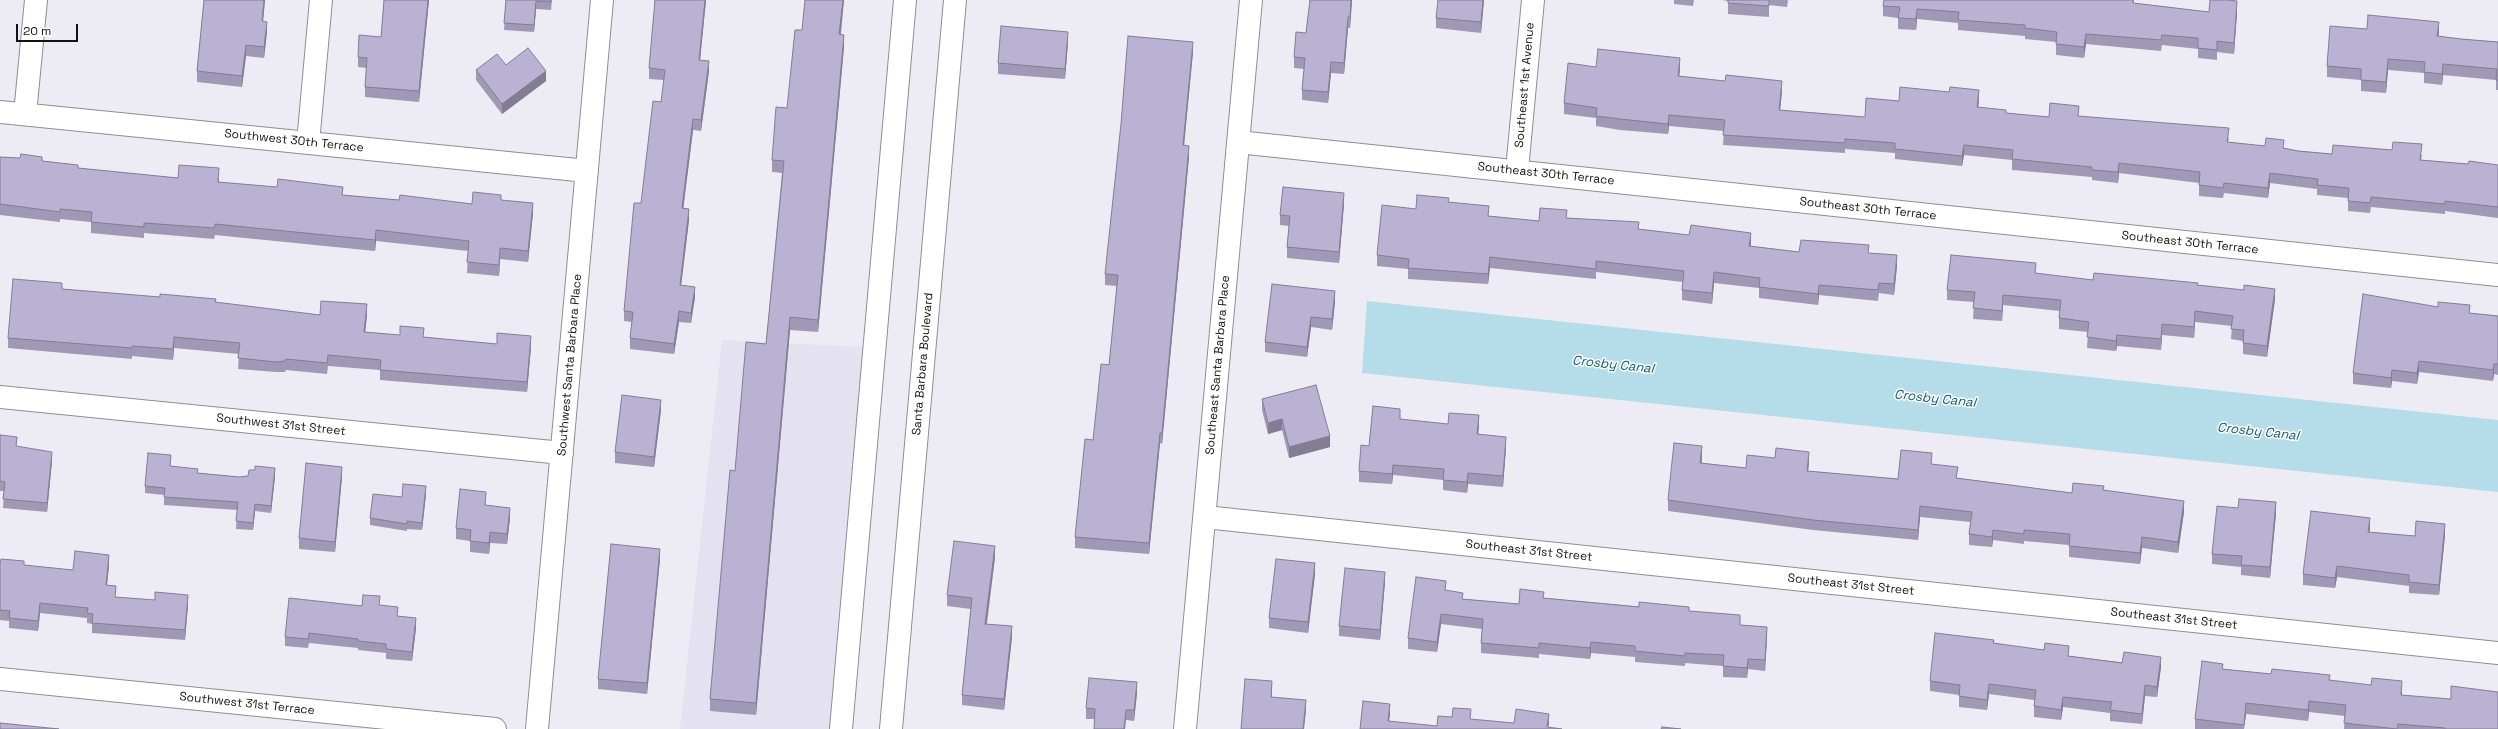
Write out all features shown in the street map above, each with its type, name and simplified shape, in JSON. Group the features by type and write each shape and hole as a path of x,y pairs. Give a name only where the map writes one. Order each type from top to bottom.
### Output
{"street":[{"path":"25,114 36,0"},
{"path":"308,143 321,0"},
{"name":"Southwest Santa Barbara Place","path":"537,729 602,0"},
{"path":"841,729 905,0"},
{"name":"Santa Barbara Boulevard","path":"891,729 955,0"},
{"name":"Southeast Santa Barbara Place","path":"1185,729 1251,0"},
{"name":"Southeast 1st Avenue","path":"1517,170 1533,0"},
{"name":"Southwest 30th Terrace","path":"0,112 587,171"},
{"name":"Southeast 30th Terrace","path":"1238,142 1517,170 2498,275"},
{"name":"Southwest 31st Street","path":"0,397 562,453"},
{"name":"Southeast 31st Street","path":"1205,517 2498,653"},
{"name":"Southwest 31st Terrace","path":"0,679 495,729"}],"shaded area":[{"path":"722,340 864,347 830,729 680,729"}],"water":[{"name":"Crosby Canal","path":"1367,301 2498,420 2498,492 1362,373"}],"building":[{"path":"204,0 264,0 262,21 267,22 264,47 246,45 242,76 197,71"},
{"path":"384,0 428,0 419,91 365,87 367,58 358,57 359,35 381,37"},
{"path":"506,0 551,0 551,2 536,1 534,25 504,23"},
{"path":"655,0 705,0 699,60 709,61 701,120 693,119 682,208 689,209 680,285 695,287 691,313 679,311 674,344 630,338 633,312 624,311 634,203 641,203 653,101 661,102 665,70 649,68"},
{"path":"805,0 843,0 839,34 844,35 818,320 790,317 756,703 710,699 730,470 735,471 746,342 766,344 784,161 772,160 776,107 787,108 795,30 802,30"},
{"path":"1310,0 1351,0 1344,63 1331,62 1328,92 1302,90 1305,58 1294,57 1296,32 1306,33"},
{"path":"1438,0 1483,0 1481,22 1436,18"},
{"path":"1728,0 1769,0 1769,6 1728,3"},
{"path":"1884,0 2133,0 2133,3 2209,12 2210,0 2237,1 2234,43 2217,41 2217,50 2198,48 2198,38 2162,35 2161,40 2086,34 2084,47 2056,44 2057,32 2025,28 2025,25 1958,20 1959,12 1917,9 1916,19 1898,18 1900,7 1883,6"},
{"path":"2368,15 2439,22 2437,36 2498,42 2498,80 2496,80 2497,69 2443,64 2442,74 2424,72 2425,62 2388,59 2386,82 2361,80 2361,69 2327,66 2330,26 2367,29"},
{"path":"1001,26 1068,32 1065,69 998,63"},
{"path":"1128,36 1193,42 1183,145 1189,146 1162,433 1160,433 1149,543 1075,537 1085,439 1093,440 1101,364 1109,365 1118,275 1105,274 1121,124"},
{"path":"528,48 546,71 502,104 476,70 497,54 506,65"},
{"path":"1598,49 1680,58 1678,76 1725,81 1726,75 1782,81 1779,110 1865,117 1866,98 1899,101 1900,87 1949,92 1950,87 1979,90 1977,107 2006,110 2006,113 2049,117 2050,103 2079,106 2078,116 2229,128 2227,142 2265,146 2266,138 2284,140 2283,148 2298,151 2332,154 2333,145 2392,150 2393,142 2422,144 2420,160 2468,164 2469,161 2498,165 2498,207 2445,201 2445,204 2371,197 2370,203 2348,201 2349,188 2317,185 2318,179 2270,173 2268,188 2224,183 2223,188 2199,185 2200,172 2119,163 2118,172 2092,170 2092,167 2012,159 2013,150 1964,145 1962,156 1895,149 1895,143 1845,139 1845,143 1723,135 1725,120 1669,115 1668,124 1596,116 1597,108 1564,103 1568,63 1596,67"},
{"path":"21,154 42,157 42,161 78,165 78,168 178,178 179,165 219,168 218,182 277,187 278,179 343,187 342,195 399,200 400,195 472,204 473,192 501,195 501,200 533,203 528,251 500,248 499,265 467,262 469,241 376,230 375,240 215,224 214,228 144,223 144,227 91,222 92,212 60,209 60,212 0,204 0,157 20,158"},
{"path":"1283,187 1344,193 1339,252 1287,247 1290,216 1280,215"},
{"path":"1417,195 1449,198 1448,202 1489,206 1488,216 1539,221 1540,208 1567,210 1566,218 1639,222 1638,229 1689,235 1691,225 1751,233 1749,246 1799,252 1801,240 1869,245 1868,253 1897,255 1894,284 1879,283 1878,290 1819,285 1818,294 1759,287 1760,278 1714,272 1712,293 1682,290 1684,271 1596,261 1596,269 1490,257 1488,274 1408,268 1409,259 1377,255 1382,205 1416,209"},
{"path":"1951,255 2036,263 2035,273 2093,280 2094,273 2198,283 2197,285 2244,290 2244,285 2275,289 2267,346 2243,343 2244,330 2231,329 2233,316 2195,311 2194,327 2162,324 2161,339 2117,335 2116,341 2087,337 2089,322 2059,318 2061,300 2003,295 2002,311 1973,308 1975,292 1947,290"},
{"path":"13,279 62,283 62,289 160,297 160,294 216,299 215,302 320,315 321,301 367,304 364,332 400,335 400,326 424,328 423,337 497,344 497,333 531,336 527,382 380,370 381,360 328,355 327,363 286,359 285,361 276,362 238,358 240,343 174,337 173,349 132,346 132,348 8,338"},
{"path":"1272,284 1335,291 1332,319 1311,317 1307,347 1265,342"},
{"path":"2363,294 2438,307 2438,302 2470,305 2469,313 2498,316 2498,364 2494,364 2493,370 2419,361 2417,373 2392,370 2391,378 2353,373"},
{"path":"1316,385 1330,436 1289,447 1282,419 1268,423 1262,399"},
{"path":"622,395 661,400 654,457 615,452"},
{"path":"1373,406 1400,409 1400,419 1448,424 1449,413 1479,415 1477,434 1506,437 1503,476 1468,473 1467,482 1443,480 1444,469 1393,465 1392,474 1359,471 1361,445 1369,446"},
{"path":"0,435 17,437 16,446 52,452 47,503 3,499 5,482 0,481"},
{"path":"1674,443 1702,446 1700,463 1746,468 1747,455 1775,458 1776,448 1809,452 1807,471 1898,479 1901,450 1932,453 1931,464 1958,467 1956,478 2072,493 2073,483 2104,486 2103,490 2184,501 2178,542 2142,537 2140,553 2069,546 2070,534 2024,530 2024,534 1993,530 1992,537 1969,534 1972,512 1920,506 1918,530 1813,520 1668,500"},
{"path":"148,453 171,455 170,466 198,469 197,473 239,477 248,476 249,470 255,470 255,466 275,468 271,506 255,504 253,523 236,521 238,502 164,497 165,488 145,486"},
{"path":"306,463 342,467 335,542 299,538"},
{"path":"403,484 426,486 422,523 407,521 407,524 370,518 373,494 402,497"},
{"path":"460,489 486,492 485,505 510,508 507,534 490,532 489,543 470,541 471,530 456,528"},
{"path":"2239,499 2276,502 2270,567 2241,565 2242,556 2212,554 2217,506 2238,508"},
{"path":"2311,511 2370,518 2368,532 2415,536 2416,521 2445,524 2439,585 2409,582 2409,575 2337,566 2335,578 2303,574"},
{"path":"954,541 995,546 985,624 1012,626 1004,699 962,695 972,598 947,595"},
{"path":"611,544 660,549 647,683 598,679"},
{"path":"75,551 109,555 106,585 116,586 115,597 155,600 155,592 188,595 185,630 92,623 93,614 87,613 88,608 40,603 38,621 9,618 10,611 0,610 1,559 24,561 24,565 73,570"},
{"path":"1276,559 1315,563 1308,622 1269,618"},
{"path":"1345,568 1385,572 1380,630 1339,626"},
{"path":"1416,577 1446,581 1445,590 1463,593 1462,599 1519,604 1520,589 1544,592 1543,598 1639,607 1639,602 1689,607 1689,611 1740,615 1740,625 1767,627 1765,660 1748,659 1747,668 1723,666 1724,655 1685,653 1685,656 1635,651 1635,646 1591,642 1590,648 1539,643 1539,648 1481,643 1483,619 1441,614 1437,642 1408,638"},
{"path":"363,595 380,596 379,605 398,607 397,616 416,618 412,652 386,649 386,644 309,633 308,639 285,637 289,598 362,606"},
{"path":"1935,633 1994,640 1993,643 2044,650 2045,643 2069,646 2068,656 2122,663 2124,652 2161,657 2157,687 2145,685 2142,714 2110,710 2112,702 2063,697 2061,710 2034,706 2036,690 1989,684 1987,700 1959,696 1960,685 1930,681"},
{"path":"2202,661 2223,664 2222,669 2271,674 2272,669 2330,675 2329,680 2371,685 2372,678 2402,681 2401,695 2451,699 2451,686 2498,692 2498,729 2445,729 2398,724 2397,729 2344,723 2346,705 2309,701 2308,710 2246,703 2244,725 2195,719"},
{"path":"1089,678 1137,682 1134,710 1126,710 1124,729 1094,729 1095,709 1086,708"},
{"path":"1245,679 1272,681 1271,697 1306,700 1303,729 1241,729"},
{"path":"1363,701 1390,704 1388,721 1437,726 1438,716 1452,717 1453,708 1471,709 1470,719 1514,723 1516,709 1549,714 1547,727 1562,729 1360,729"},
{"path":"0,723 59,729 0,729"},
{"path":"1662,727 1681,729 1661,729"}]}
